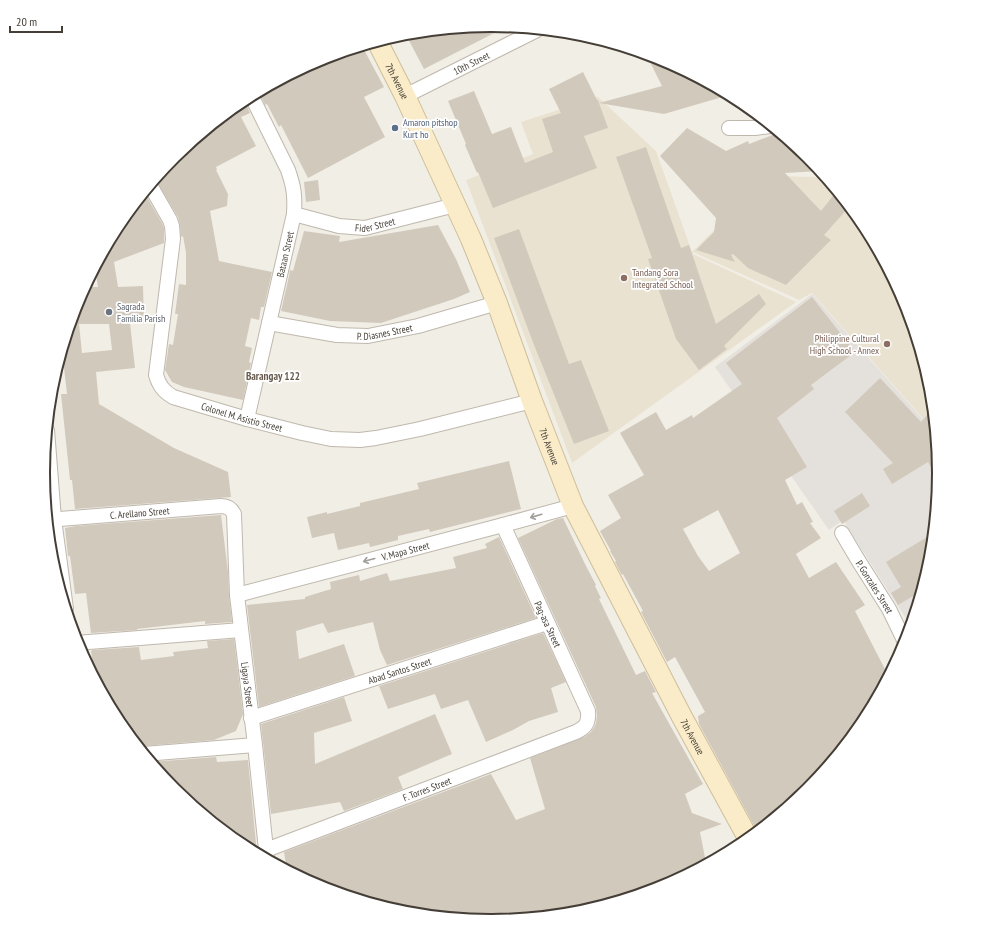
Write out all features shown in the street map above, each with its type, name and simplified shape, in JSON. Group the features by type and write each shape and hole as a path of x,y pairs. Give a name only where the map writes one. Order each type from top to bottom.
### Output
{"main road":[{"name":"7th Avenue","path":"380,46 471,239 497,303 532,401 573,506 679,710 745,833"}],"street":[{"name":"10th Street","path":"405,96 529,34"},
{"name":"Bataan Street","path":"247,419 294,214 295,195 293,182 288,170 254,101"},
{"path":"729,128 764,127"},
{"name":"Colonel M. Asistio Street","path":"153,190 170,220 173,239 156,375 158,382 167,394 247,419 302,433 331,439 360,440 420,429 532,401"},
{"name":"Fider Street","path":"294,214 339,226 364,228 455,205"},
{"name":"P. Diasnes Street","path":"269,323 337,335 368,336 418,326 497,303"},
{"name":"C. Arellano Street","path":"52,519 221,506 227,506 232,510"},
{"name":"V. Mapa Street","path":"237,595 573,506"},
{"name":"Ligaya Street","path":"232,510 234,514 237,595 266,853"},
{"name":"Pag-asa Street","path":"503,525 588,711 589,718 587,724"},
{"name":"P. Gonzales Street","path":"842,533 889,609 901,634"},
{"name":"Abad Santos Street","path":"251,718 547,623"},
{"path":"83,642 241,630"},
{"name":"F. Torres Street","path":"267,853 576,732 587,724"},
{"path":"151,753 255,745"}],"shaded area":[{"name":"Tandang Sora Integrated School","path":"598,97 656,151 692,252 769,176 817,177 857,228 886,278 898,304 916,359 923,387 929,425 812,293 799,300 693,252 693,254 796,302 572,463 466,180 533,154 521,122"},
{"path":"812,294 929,427 932,473 928,531 923,559 906,619 843,520 829,530 715,367"}],"building":[{"path":"496,32 424,69 408,39 462,33"},
{"path":"364,50 384,87 364,97 385,137 308,178 281,125 279,127 267,104 265,105 261,96 295,77 349,55"},
{"path":"650,62 686,77 721,97 664,114 599,103 662,86"},
{"path":"583,72 598,100 608,128 584,136 597,168 493,208 465,145 466,144 448,101 474,91 492,134 511,127 525,163 553,152 542,119 561,113 549,89"},
{"path":"247,105 250,113 241,117 256,146 216,167 216,170 228,194 227,206 210,211 219,261 272,272 264,307 261,307 259,320 251,318 245,346 252,348 249,362 251,363 243,400 184,387 172,382 165,370 169,344 173,345 178,314 175,314 179,284 186,285 186,253 183,236 181,237 178,217 158,184 200,141"},
{"path":"687,128 726,151 748,141 749,144 773,135 812,171 785,173 821,211 833,196 845,212 824,235 831,240 786,285 748,268 733,254 731,255 735,262 696,250 714,232 716,218 660,156"},
{"path":"646,147 681,248 689,245 716,324 759,294 766,304 724,346 727,349 699,370 676,339 648,259 652,258 616,157"},
{"path":"318,180 320,200 306,202 304,182"},
{"path":"147,197 164,228 164,243 114,262 118,287 143,286 144,323 130,323 135,368 96,372 99,404 174,448 228,472 231,497 75,509 72,480 70,480 61,394 67,394 64,364 73,331 83,304 91,287 98,287 96,276 109,252 124,228","holes":["79,324 109,324 112,350 82,353"]},
{"path":"438,225 456,259 470,292 454,299 381,323 330,321 281,311 290,270 293,271 304,231 340,236 339,242"},
{"path":"519,229 569,364 581,360 609,431 574,444 534,345 494,238"},
{"path":"812,297 855,352 811,385 814,389 777,418 807,467 785,480 797,505 802,502 813,522 810,523 821,538 796,554 809,578 836,562 865,605 855,611 885,670 857,718 822,764 781,805 754,826 699,724 698,716 705,712 675,657 667,662 641,612 643,611 623,574 622,575 619,570 615,562 616,561 600,531 621,518 608,495 644,475 620,433 656,412 666,430 692,415 693,418 742,384 726,363","holes":["718,510 740,553 709,571 698,556 683,529"]},
{"path":"880,378 921,422 928,414 932,469 928,462 892,484 883,469 893,463 845,412"},
{"path":"509,461 521,509 430,532 429,529 398,536 398,540 370,547 369,543 338,550 334,533 312,538 307,517 360,506 360,503 419,489 417,483"},
{"path":"862,493 870,506 842,524 834,511"},
{"path":"221,515 232,622 205,624 205,621 137,630 91,633 86,593 75,594 70,556 68,556 65,528"},
{"path":"563,518 596,585 595,586 601,598 599,599 636,675 645,671 656,692 652,693 703,784 685,794 692,813 722,824 700,832 705,858 686,869 632,891 605,899 577,906 548,910 490,914 462,913 404,906 349,891 286,864 284,852 491,774 516,820 545,809 530,758 584,737 594,728 597,716 596,707 518,538 557,519"},
{"path":"499,537 536,618 387,665 380,650 373,622 328,633 323,623 296,631 299,659 344,644 355,676 259,707 247,605 305,599 305,597 331,589 330,582 359,575 360,581 387,573 390,581 456,568 453,557 487,548 485,544"},
{"path":"927,537 913,596 898,605 891,593 901,587 886,562"},
{"path":"543,633 566,682 551,688 558,712 529,721 486,742 468,700 441,709 435,694 388,709 379,686"},
{"path":"234,639 243,714 236,731 214,740 145,746 124,718 109,693 93,663 91,651 139,647 141,660 174,656 173,652 208,648 207,641"},
{"path":"344,697 352,721 314,733 315,764 435,714 452,754 398,777 403,789 344,811 340,802 271,814 261,724"},
{"path":"216,757 217,762 248,760 256,847 222,823 200,805 157,762"}],"place":[{"name":"Amaron pitshop Kurt ho","path":"395,128"},
{"name":"Tandang Sora Integrated School","path":"624,278"},
{"name":"Sagrada Familia Parish","path":"109,312"},
{"name":"Philippine Cultural High School - Annex","path":"887,344"}],"district":[{"name":"Barangay 122","path":"273,376"}]}
